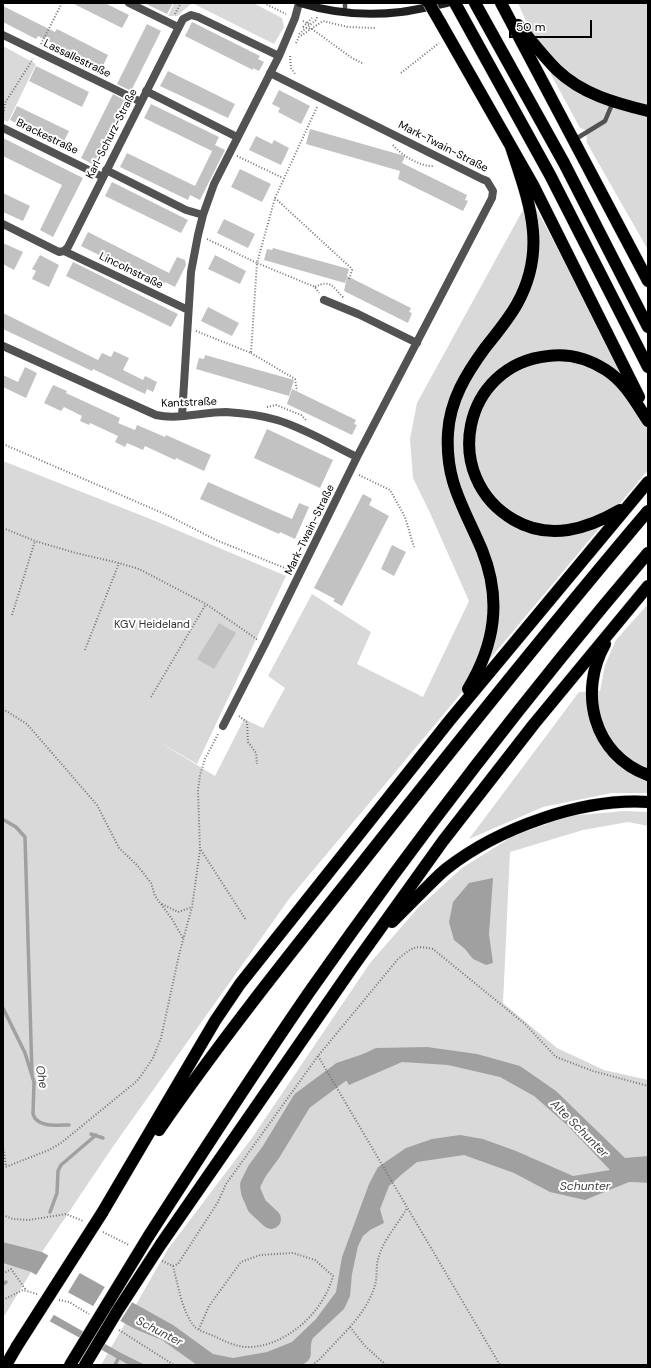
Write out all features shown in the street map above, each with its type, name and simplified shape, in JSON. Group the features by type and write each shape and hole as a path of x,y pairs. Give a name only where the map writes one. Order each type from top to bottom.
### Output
{"highway":[{"path":"429,3 533,185 648,416"},
{"path":"454,3 550,175 648,367"},
{"path":"475,3 564,164 648,327"},
{"path":"503,6 557,70 571,81 596,96 648,111"},
{"path":"503,6 648,281"},
{"path":"450,720 481,666 490,640 494,613 492,586 488,567 460,502 450,472 447,443 451,414 461,385 468,372 517,304 527,281 533,254 534,239 531,209 512,147"},
{"path":"626,507 601,521 572,530 545,531 518,523 506,516 496,507 479,485 470,459 469,432 472,418 484,393 503,373 527,360 541,356 554,355 582,359 607,370 627,389 648,421"},
{"path":"102,1213 215,1021 240,984 450,720 648,482"},
{"path":"6,1365 102,1213 191,1083 252,1002 509,678 648,511"},
{"path":"70,1365 148,1237 227,1114 309,993 433,822 528,698 648,553"},
{"path":"85,1365 118,1310 161,1244 352,968 448,835 534,724 648,586"},
{"path":"639,596 609,638 603,649 594,670 591,693 596,721 603,737 626,762 648,775"},
{"path":"352,968 410,904 446,869 485,844 530,823 572,810 607,804 648,802"}],"main road":[{"path":"300,3 320,8 345,7 373,13 401,12 447,3"}],"street":[{"path":"129,3 178,27 183,19 191,15 198,17 279,56"},
{"path":"182,416 191,272 198,235 214,184 279,56 300,3"},
{"name":"Karl-Schurz-Straße","path":"64,251 68,247 178,27"},
{"name":"Lassallestraße","path":"3,35 140,102"},
{"name":"Mark-Twain-Straße","path":"223,726 266,644 350,471 492,198 493,191 486,181 270,73"},
{"path":"146,91 237,137"},
{"name":"Brackestraße","path":"3,128 104,174"},
{"path":"104,174 186,210 204,215"},
{"name":"Lincolnstraße","path":"3,224 59,252 64,251 188,309"},
{"path":"324,300 358,314 417,343"},
{"name":"Kantstraße","path":"3,346 150,413 161,416 182,416 224,412 277,420 298,428 357,458"}],"lane":[{"path":"573,140 605,121 613,102"}],"path":[{"path":"3,117 4,103 38,52 62,3"},
{"path":"174,17 181,3"},
{"path":"264,3 285,14"},
{"path":"312,24 318,15"},
{"path":"312,29 312,18 303,27 312,29 352,58 364,64"},
{"path":"312,29 323,21 348,27 376,28"},
{"path":"401,73 439,43"},
{"path":"251,353 257,263 275,198 319,103"},
{"path":"393,144 397,150 416,162 436,166"},
{"path":"229,153 283,178"},
{"path":"275,198 351,268 352,270 349,280"},
{"path":"198,235 257,263 315,287 324,300"},
{"path":"187,328 251,353 295,379 297,391"},
{"path":"3,444 167,515 216,540 300,574"},
{"path":"350,471 390,490 405,517 414,547"},
{"path":"3,528 35,541 138,569 206,604 251,637 266,644"},
{"path":"12,615 35,541"},
{"path":"85,650 119,563"},
{"path":"151,697 206,604"},
{"path":"3,709 27,724 97,805 119,848 137,865 151,883 155,896 172,919 183,939"},
{"path":"231,710 247,722 248,742 256,753 257,764"},
{"path":"3,1146 4,1167 49,1150 61,1143 132,1085 153,1058 161,1038 173,979 192,907 200,850 198,790 200,775 205,759 223,726"},
{"path":"200,850 246,920"},
{"path":"160,903 178,912 192,907"},
{"path":"173,1266 178,1264 182,1258 218,1202 226,1184 318,1056 398,959 410,949 420,946 433,949 525,1024 556,1056 593,1071 648,1086"},
{"path":"318,1056 500,1365"},
{"path":"312,1365 319,1360 361,1314 368,1302 375,1283 378,1258 382,1247 407,1208"},
{"path":"3,1215 13,1219 29,1220 66,1214 84,1222"},
{"path":"97,1228 131,1246"},
{"path":"159,1259 173,1266 183,1304 195,1327 199,1330 227,1343 249,1347 268,1344 293,1332 310,1317 321,1304 331,1286 333,1276 315,1260 293,1253 260,1255 241,1262 209,1306 199,1330"},
{"path":"3,1274 11,1269 26,1291"},
{"path":"3,1300 23,1290 41,1295"},
{"path":"55,1299 69,1302 90,1314"},
{"path":"350,1327 365,1346 386,1365"},
{"path":"118,1330 174,1365"}],"green space":[{"path":"174,3 192,3 177,16 168,16"},
{"path":"192,3 253,3 282,18 284,27 274,44"},
{"path":"518,3 648,3 648,250 587,143 586,130 580,128 541,56"},
{"path":"3,46 36,64 8,122 3,120"},
{"name":"KGV Heideland","path":"530,197 620,365 648,430 648,470 289,899 114,1145 42,1252 3,1242 3,461 148,518 286,576 197,764 156,740 215,776 244,719 263,728 285,688 268,676 312,594 371,632 357,664 423,697 469,601 413,478 410,439 417,403"},
{"path":"648,604 648,793 612,793 543,807 469,839 579,692 600,691 605,665 616,640"},
{"path":"624,811 648,812 648,826 628,822 583,830 510,852 503,1003 557,1048 604,1070 648,1080 648,1156 625,1159 629,1182 648,1183 648,1365 101,1365 168,1249 252,1138 370,963 417,909 462,868 513,836 569,816"},
{"path":"3,1263 31,1272 3,1318"}],"water":[{"path":"493,878 489,934 493,963 486,965 473,959 465,949 454,940 449,922 453,902 469,883"},
{"name":"Schunter","path":"427,1047 477,1054 520,1066 556,1091 625,1158 648,1156 648,1183 629,1182 585,1200 550,1192 514,1173 464,1155 417,1162 389,1186 380,1209 384,1223 370,1230 363,1236 358,1246 352,1274 350,1296 344,1309 313,1338 309,1359 302,1365 197,1365 162,1340 135,1329 31,1272 3,1263 3,1242 42,1252 173,1325 213,1354 233,1358 267,1352 292,1342 316,1319 336,1292 342,1257 369,1184 378,1167 406,1148 432,1139 460,1135 483,1139 516,1151 573,1176 610,1170 567,1125 534,1096 500,1077 448,1065 402,1062 349,1085 338,1066 376,1048"},
{"path":"26,1299 145,1365 129,1365 22,1306"}],"pier":[{"path":"50,1253 81,1271 67,1294 35,1277"},
{"path":"106,1285 133,1301 119,1323 92,1308"},
{"path":"26,1297 55,1313 48,1324 20,1307 24,1298"}],"building":[{"path":"72,3 105,3 129,15 122,28"},
{"path":"144,3 173,3 167,14"},
{"path":"3,6 55,32 57,29 108,55 102,68 38,36 36,39 3,22"},
{"path":"192,22 260,56 258,59 264,62 259,71 253,68 253,70 185,36"},
{"path":"147,24 161,31 131,91 117,84"},
{"path":"36,66 89,92 82,107 29,81"},
{"path":"168,71 235,104 228,118 160,86"},
{"path":"279,90 310,106 301,124 278,112 280,108 272,104"},
{"path":"113,94 126,101 94,165 81,158"},
{"path":"151,104 219,137 212,151 144,118"},
{"path":"17,106 69,131 62,145 10,120"},
{"path":"310,129 405,156 402,163 467,195 465,200 468,201 463,211 398,179 400,171 306,144"},
{"path":"256,136 272,144 274,140 289,148 281,165 249,150"},
{"path":"3,138 83,178 53,237 40,230 62,185 3,156"},
{"path":"215,145 225,150 200,200 190,195 188,200 120,167 127,153 195,186"},
{"path":"240,169 271,184 262,202 231,187"},
{"path":"112,182 188,220 181,233 105,196"},
{"path":"3,193 30,206 23,221 3,212"},
{"path":"224,219 255,234 248,248 217,233"},
{"path":"88,232 169,273 177,257 185,260 186,265 175,287 165,282 163,287 81,246"},
{"path":"3,243 23,252 14,270 3,264"},
{"path":"273,248 349,269 345,283 264,260 267,249 272,250"},
{"path":"40,255 59,265 49,287 32,279 36,271 32,269"},
{"path":"215,255 246,271 240,284 208,269"},
{"path":"73,262 178,314 171,327 66,276"},
{"path":"347,276 411,308 409,312 412,313 408,323 344,291"},
{"path":"208,307 239,323 232,336 201,321"},
{"path":"3,313 98,360 102,353 111,357 114,351 129,358 123,370 143,380 145,376 157,382 153,392 147,389 145,394 3,329"},
{"path":"205,355 294,380 289,396 196,369 199,358 204,359"},
{"path":"25,367 37,373 26,398 3,387 3,375 18,382"},
{"path":"53,385 67,391 66,393 120,418 118,423 135,430 137,425 165,437 166,435 211,455 204,471 145,446 143,450 127,443 125,447 115,442 118,436 90,423 89,425 80,421 82,416 64,407 61,411 44,403"},
{"path":"292,389 356,420 354,424 357,425 352,435 287,404"},
{"path":"267,429 333,460 320,488 254,458"},
{"path":"208,482 292,519 299,503 309,507 295,539 280,532 279,534 200,499"},
{"path":"363,494 372,499 369,505 389,516 342,606 333,601 335,599 314,588"},
{"path":"392,545 406,552 394,576 381,569"},
{"path":"219,623 236,633 214,669 197,659"}],"waterway":[{"path":"4,820 16,827 25,837 32,1075"},
{"name":"Ohe","path":"3,1008 25,1053 34,1082 33,1114 35,1118 43,1124 69,1125"},
{"name":"Alte Schunter","path":"271,1219 257,1206 251,1192 250,1185 257,1171 271,1152 302,1101 341,1072 368,1063"},
{"name":"Ohe","path":"91,1134 103,1138"},
{"path":"50,1212 57,1193 58,1171 61,1165 96,1135"},
{"path":"115,1365 119,1357"}]}
